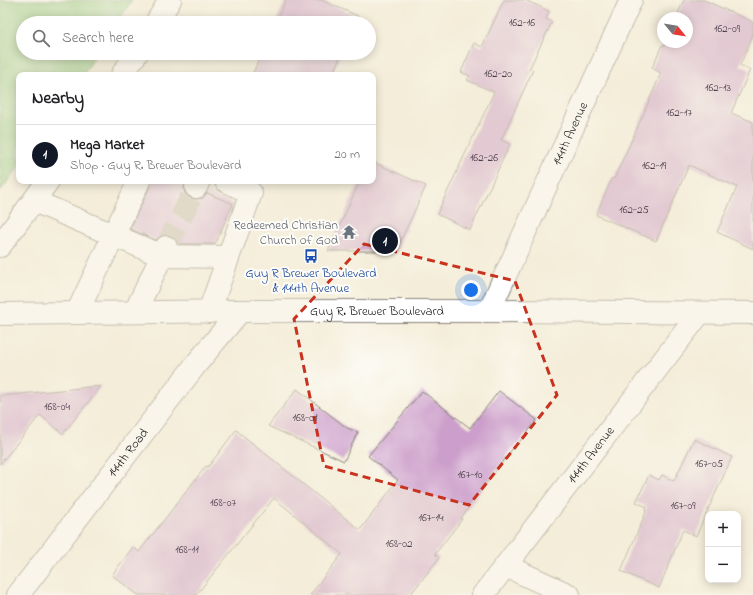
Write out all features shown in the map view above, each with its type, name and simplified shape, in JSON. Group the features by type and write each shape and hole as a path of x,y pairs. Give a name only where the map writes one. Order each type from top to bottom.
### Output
{"street":[{"path":"160,16 170,0"},
{"name":"144th Avenue","path":"489,311 631,0"},
{"path":"124,72 132,60"},
{"path":"0,246 46,184"},
{"path":"78,313 138,184"},
{"path":"209,312 251,193 232,184"},
{"path":"34,201 113,236 164,252 228,257"},
{"path":"135,312 164,252"},
{"name":"Guy R. Brewer Boulevard","path":"0,314 240,311 489,311 699,314 753,313"},
{"name":"144th Road","path":"18,595 240,311"},
{"name":"144th Avenue","path":"483,595 699,314"},
{"path":"506,566 569,595"}],"highlighted area":[{"path":"364,244 515,281 557,395 469,505 324,466 294,319"}],"green space":[{"path":"0,0 132,0 122,16 16,16 16,60 93,60 85,72 16,72 16,171 0,191"}],"building":[{"path":"286,0 321,0 358,16 278,16"},
{"path":"504,0 525,0 549,11 546,19 552,22 529,69 533,70 501,140 510,144 470,230 437,214 494,92 467,80 470,76 461,72 474,43 482,47"},
{"path":"684,0 704,0 753,22 753,35 740,65 750,70 731,113 753,122 753,249 717,232 737,187 689,165 656,241 596,215 612,178 614,179 661,73 652,68 661,48 693,48 693,12 679,12"},
{"path":"259,60 339,60 333,72 253,72"},
{"path":"376,163 426,186 396,251 328,251 359,184 376,184"},
{"path":"150,184 185,184 185,194 191,198 203,198 207,193 233,204 215,244 178,244 172,236 165,235 156,240 130,229"},
{"path":"101,386 63,434 40,415 0,464 0,396"},
{"path":"297,389 347,428 358,432 344,461 268,426"},
{"path":"422,391 470,428 499,391 537,420 514,449 513,448 461,518 462,519 435,554 439,558 410,595 310,595 342,554 274,498 196,595 138,595 112,575 133,547 139,552 236,430 360,530 398,480 368,456"},
{"path":"694,439 732,457 707,511 705,511 705,516 696,536 683,530 659,588 621,571 646,512 647,507 636,502 649,475 659,480 662,475 674,481"}],"tunnel":[{"path":"166,247 196,187"}],"place":[{"name":"Redeemed Christian Church of God","path":"349,232"},
{"name":"Mega Market","path":"385,241"},
{"name":"Guy R Brewer Boulevard & 144th Avenue","path":"311,256"}]}
